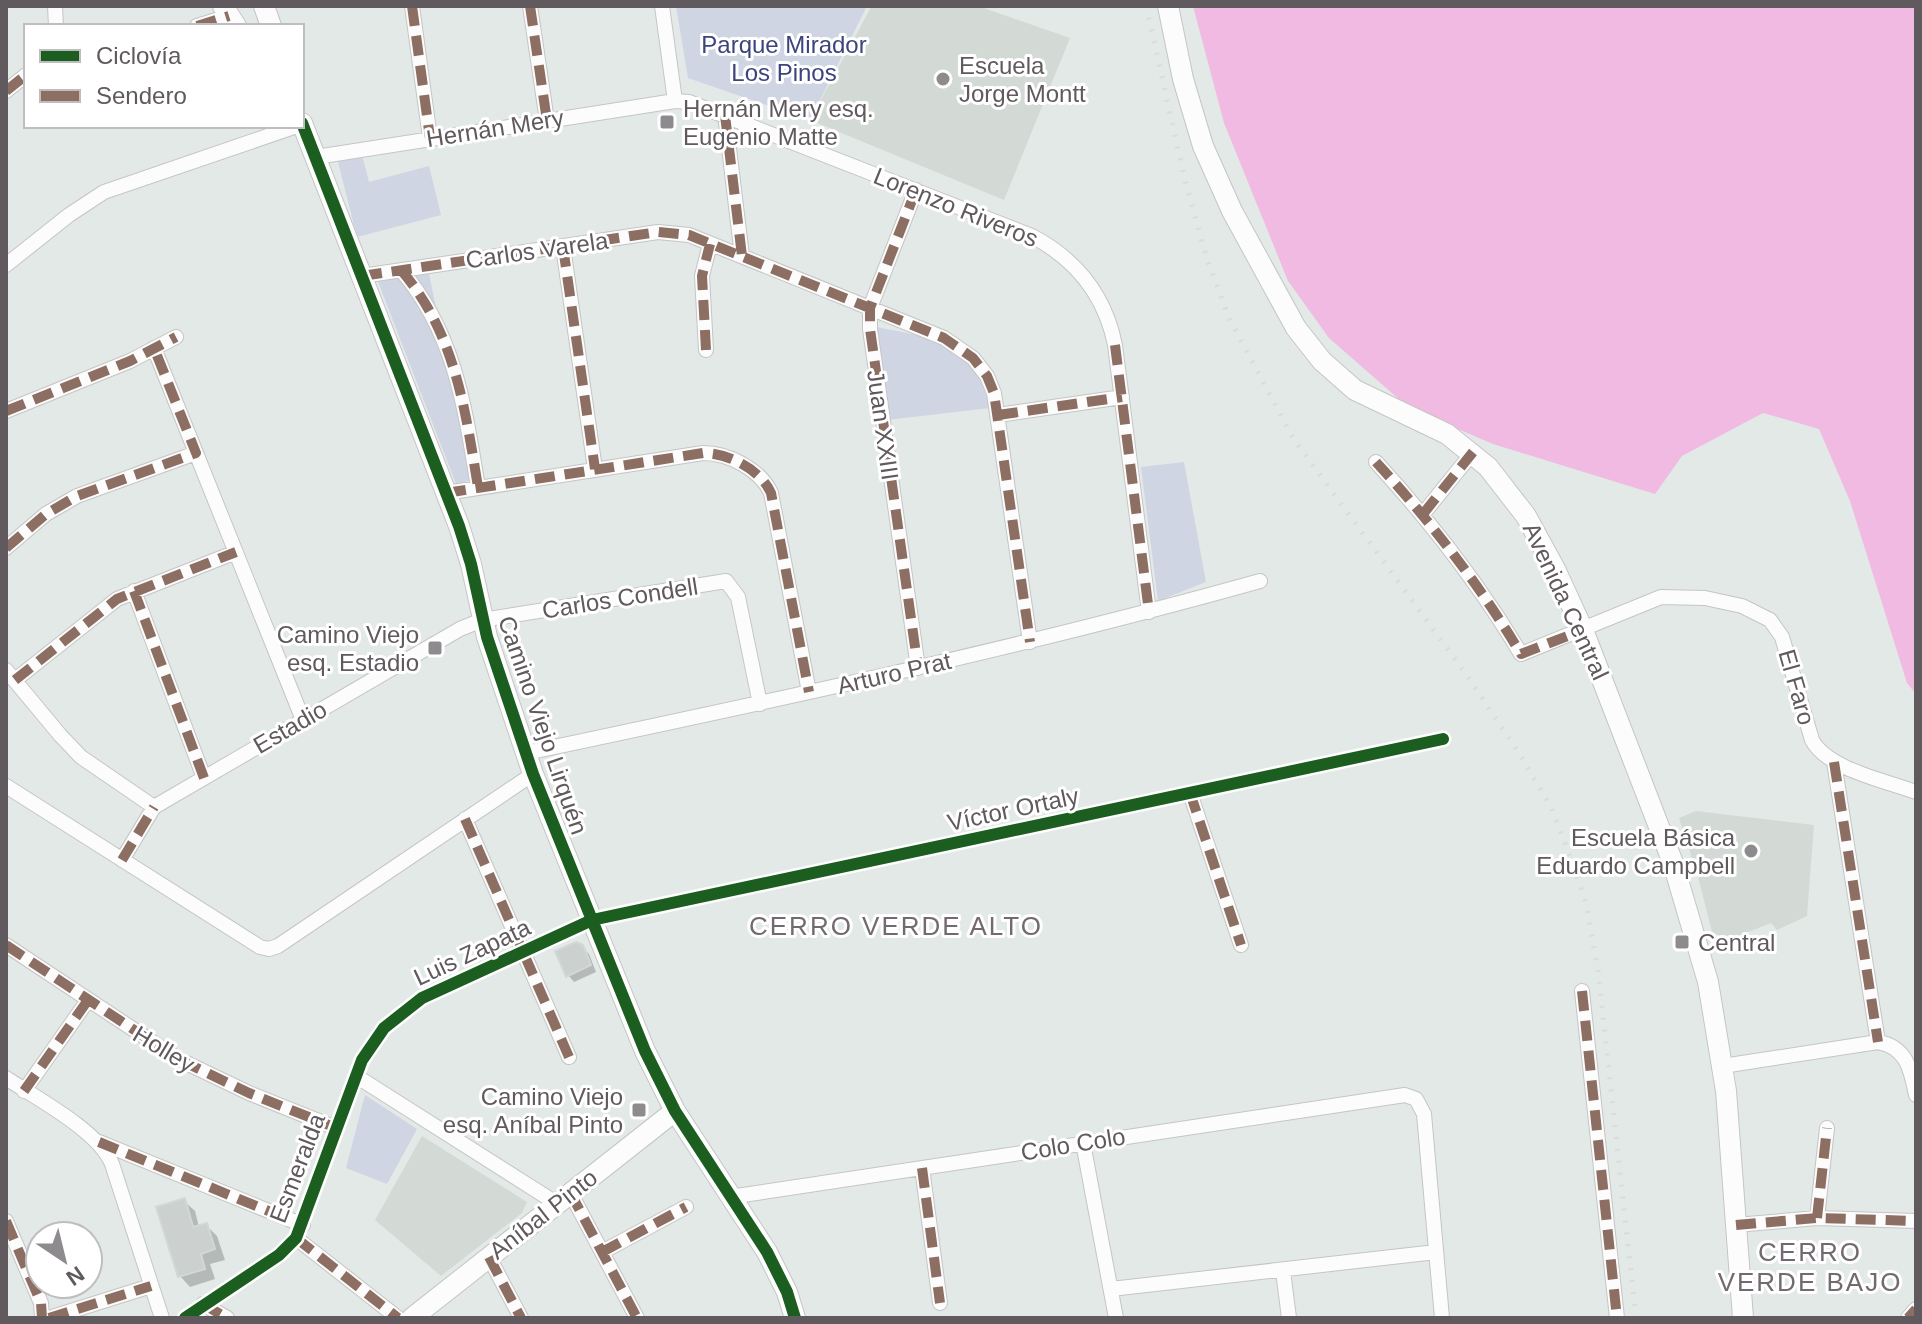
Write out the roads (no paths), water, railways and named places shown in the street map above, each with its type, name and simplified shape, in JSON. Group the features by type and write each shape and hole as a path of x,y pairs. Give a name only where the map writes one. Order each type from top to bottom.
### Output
{"street":[{"path":"412,6 430,138"},
{"path":"530,6 547,121"},
{"path":"662,6 675,101"},
{"name":"Avenida Central","path":"1168,6 1192,113 1212,168 1260,265 1305,341 1355,390 1433,426 1473,452 1502,482 1526,516 1583,630 1687,905 1708,982 1723,1066 1743,1318"},
{"path":"203,24 229,16"},
{"path":"6,91 24,77"},
{"name":"Hernán Mery","path":"316,157 675,101"},
{"name":"Lorenzo Riveros","path":"675,101 689,102 725,115 1032,236 1070,262 1094,289 1108,317 1115,345 1149,612"},
{"path":"725,115 742,256"},
{"path":"6,265 69,215 104,192 289,128"},
{"name":"Camino Viejo Lirquén","path":"303,128 446,493 471,564 482,620 533,774 645,1051 675,1111 772,1262 795,1318"},
{"name":"Juan XXIII","path":"916,190 870,308 870,329 918,668"},
{"name":"Carlos Varela","path":"362,276 666,232 689,235 944,338 962,349 987,376 994,393 1030,642"},
{"path":"706,350 702,276 710,244"},
{"path":"563,247 595,469"},
{"path":"401,270 430,310 456,373 463,396 478,487"},
{"path":"6,411 130,361 176,337"},
{"path":"154,348 303,720"},
{"path":"998,415 1122,397"},
{"path":"1376,462 1423,514 1473,452"},
{"path":"6,548 46,514 77,496 196,453"},
{"path":"446,493 717,453 753,472 765,482 771,493 809,692"},
{"name":"El Faro","path":"1423,514 1472,576 1521,654 1661,597 1705,598 1752,609 1770,620 1782,637 1812,740 1820,753 1834,762"},
{"path":"154,807 81,757 10,675 102,609 134,591 236,552"},
{"name":"Carlos Condell","path":"482,620 726,581 738,597 760,704"},
{"name":"Arturo Prat","path":"526,753 760,704 1030,642 1260,581"},
{"path":"134,591 204,778"},
{"name":"Estadio","path":"122,860 154,807 460,629 482,620"},
{"name":"Víctor Ortaly","path":"592,920 1443,739"},
{"path":"1878,1042 1834,762 1916,792"},
{"path":"6,786 260,947 269,949 278,946 533,774"},
{"path":"1190,793 1241,945"},
{"name":"Luis Zapata","path":"465,819 569,1057"},
{"name":"Luis Zapata","path":"356,1076 372,1043 408,1007 592,920"},
{"name":"Holley","path":"6,945 153,1044 200,1071 336,1128"},
{"path":"1582,991 1617,1318"},
{"path":"24,1091 88,1000"},
{"path":"1723,1066 1878,1042 1892,1046 1904,1056 1916,1095"},
{"path":"356,1076 563,1197 602,1252 637,1318"},
{"name":"Esmeralda","path":"185,1318 279,1255 300,1231 356,1076"},
{"path":"6,1078 99,1142 300,1231 398,1318"},
{"name":"Colo Colo","path":"730,1197 1400,1094 1416,1099 1424,1114 1436,1252"},
{"name":"Aníbal Pinto","path":"412,1318 675,1111"},
{"path":"1817,1218 1827,1128"},
{"path":"99,1142 112,1164 162,1318"},
{"path":"1083,1143 1116,1318"},
{"path":"922,1168 940,1303"},
{"path":"602,1252 686,1207"},
{"path":"1736,1225 1817,1218 1916,1221"},
{"path":"6,1221 41,1303 42,1318"},
{"path":"1111,1289 1436,1252 1442,1318"},
{"path":"489,1257 521,1318"},
{"path":"1283,1271 1289,1318"},
{"path":"49,1318 151,1286"},
{"path":"203,1304 227,1318"},
{"path":"1908,1318 1916,1309"}],"railway":[{"path":"1146,6 1185,180 1207,259 1229,318 1293,438 1468,677 1522,758 1551,807 1570,856 1586,903 1598,970 1636,1318"}],"place":[{"name":"Escuela Jorge Montt","path":"943,79"},
{"name":"Hernán Mery esq. Eugenio Matte","path":"667,122"},
{"name":"Camino Viejo esq. Estadio","path":"435,648"},
{"name":"Escuela Básica Eduardo Campbell","path":"1751,851"},
{"name":"Central","path":"1682,942"},
{"name":"Camino Viejo esq. Aníbal Pinto","path":"639,1110"}],"district":[{"name":"CERRO VERDE ALTO","path":"896,926"},
{"name":"CERRO VERDE BAJO","path":"1810,1267"}],"park label":[{"name":"Parque Mirador Los Pinos","path":"784,58"}]}
